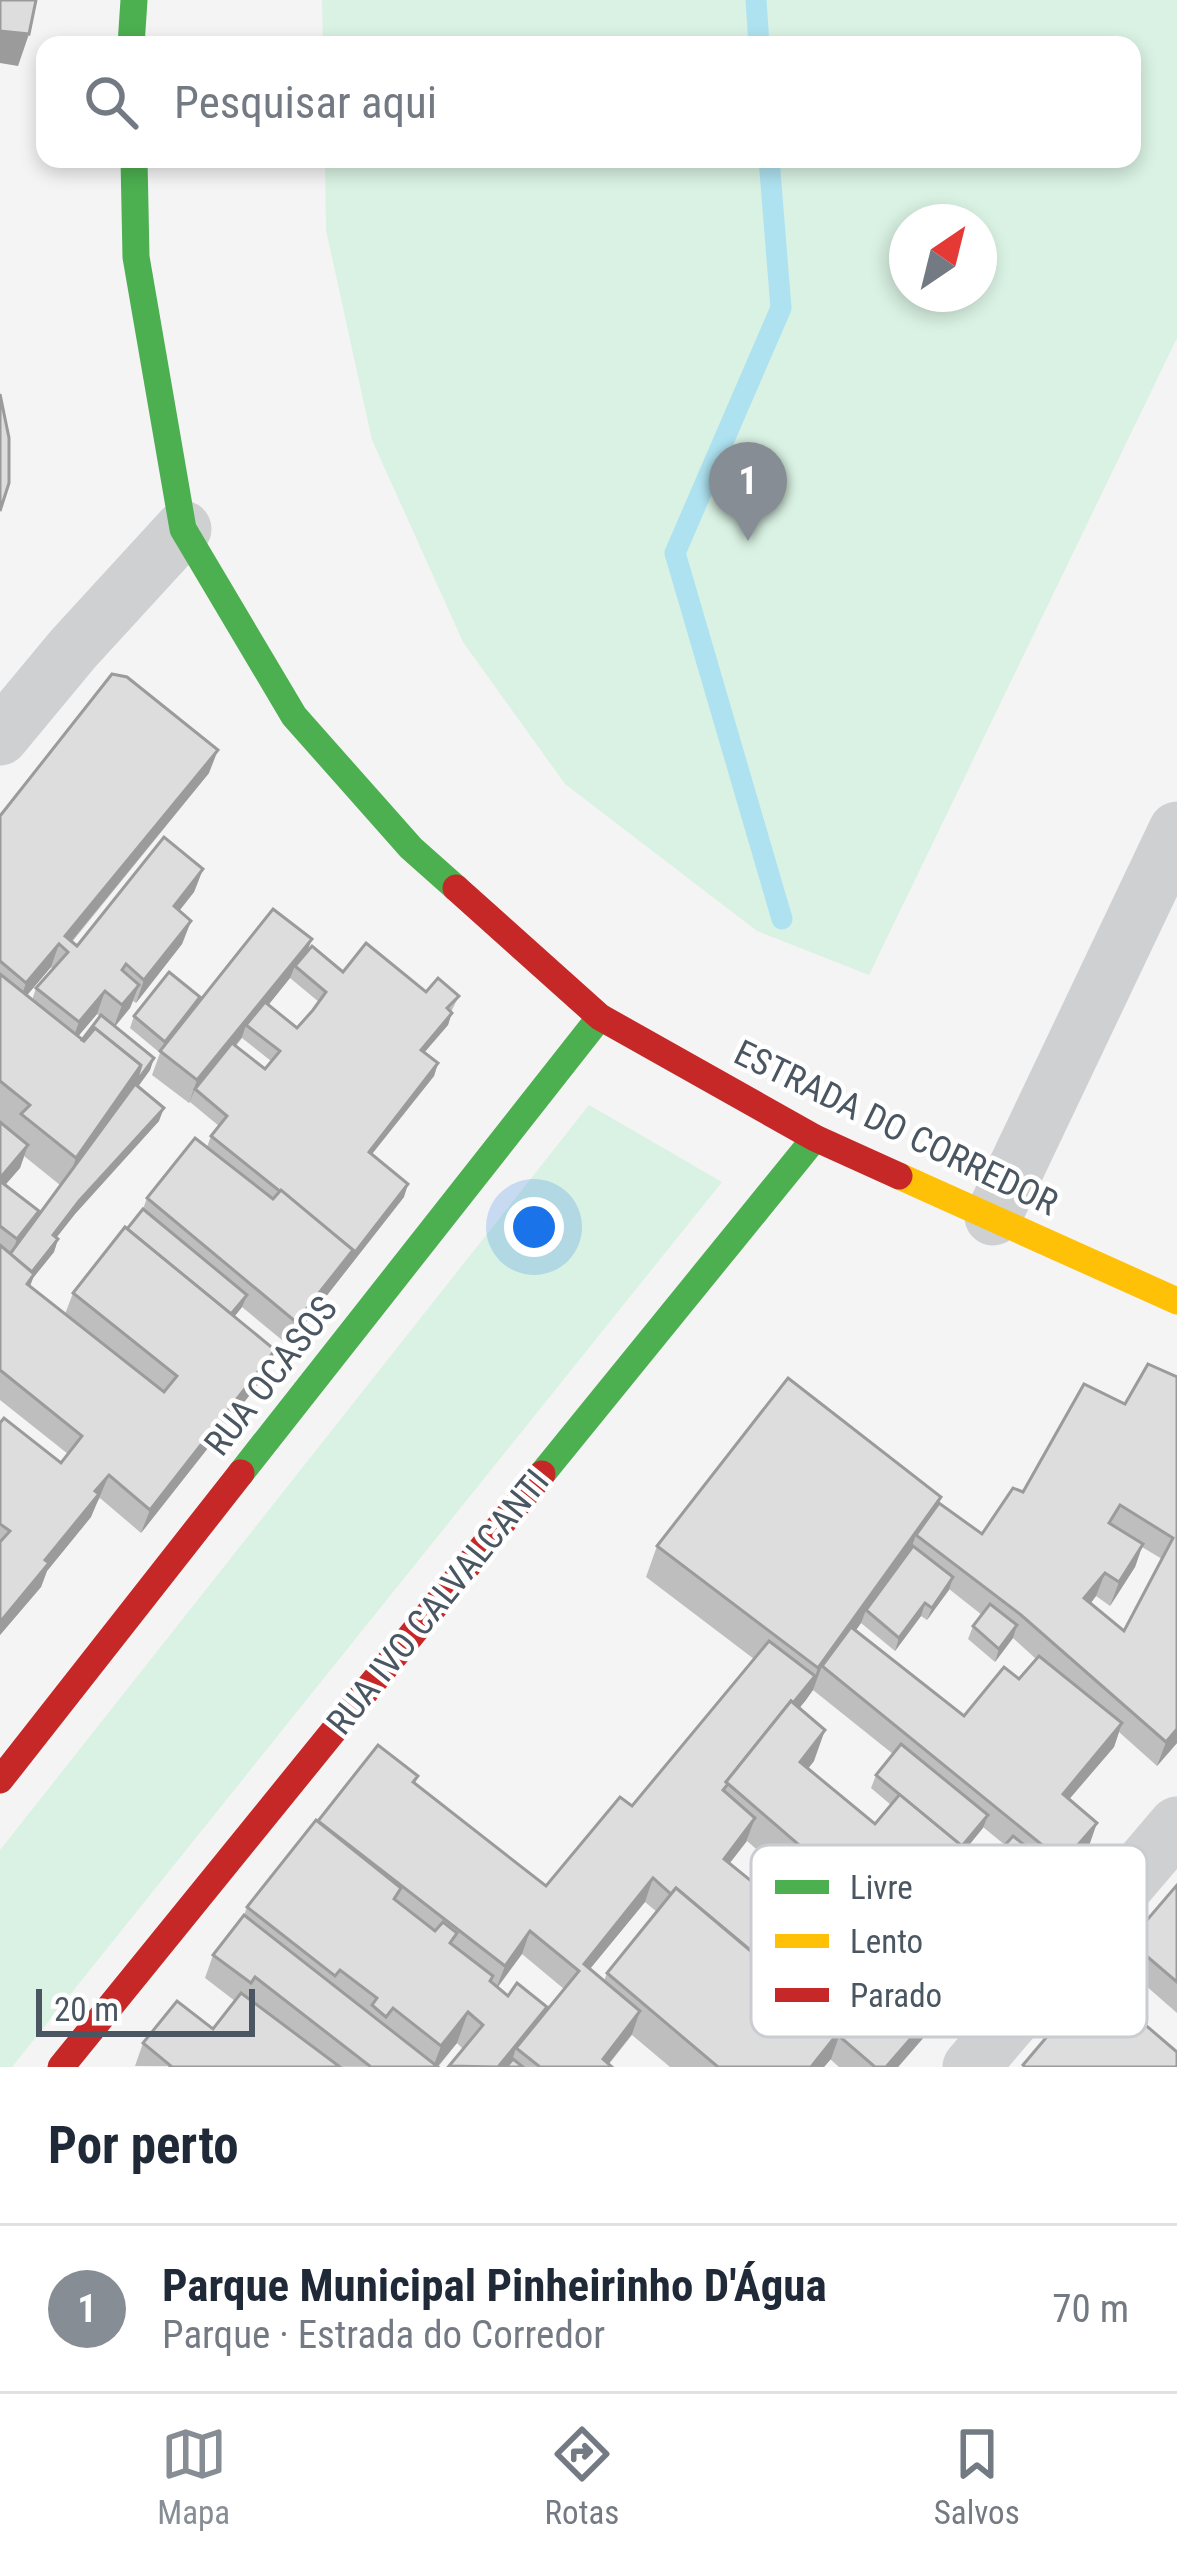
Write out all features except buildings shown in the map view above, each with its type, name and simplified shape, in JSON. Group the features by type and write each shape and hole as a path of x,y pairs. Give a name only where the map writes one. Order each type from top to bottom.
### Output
{"street":[{"path":"132,36 134,0"},
{"name":"ESTRADA DO CORREDOR","path":"134,168 136,257 183,529 294,716 411,848 600,1017 815,1138 1177,1301"},
{"path":"0,737 183,529"},
{"path":"993,1217 1177,830"},
{"name":"RUA OCASOS","path":"0,1780 600,1017"},
{"name":"RUA IVO CALVALCANTI","path":"61,2067 815,1138"},
{"path":"1147,1860 1177,1825"},
{"path":"971,2067 997,2037"}],"green space":[{"path":"322,0 1177,0 1177,338 869,975 757,931 565,784 463,642 372,440 326,230 325,168 1141,168 1141,36 323,36"},
{"path":"589,1105 722,1182 12,2067 0,2067 0,1850"}],"waterway":[{"path":"756,0 758,36"},
{"path":"770,168 781,308 675,553 782,919"}],"traffic: fast":[{"path":"132,36 134,0"},
{"path":"134,168 136,257 183,529 294,716 411,848 456,888"},
{"path":"241,1473 600,1017"},
{"path":"542,1474 815,1138"}],"traffic: slow":[{"path":"899,1176 1177,1301"}],"traffic: jam":[{"path":"456,888 600,1017 815,1138 899,1176"},
{"path":"0,1780 241,1473"},
{"path":"61,2067 542,1474"}],"place":[{"name":"Parque Municipal Pinheirinho D'Água","path":"748,541"}]}
